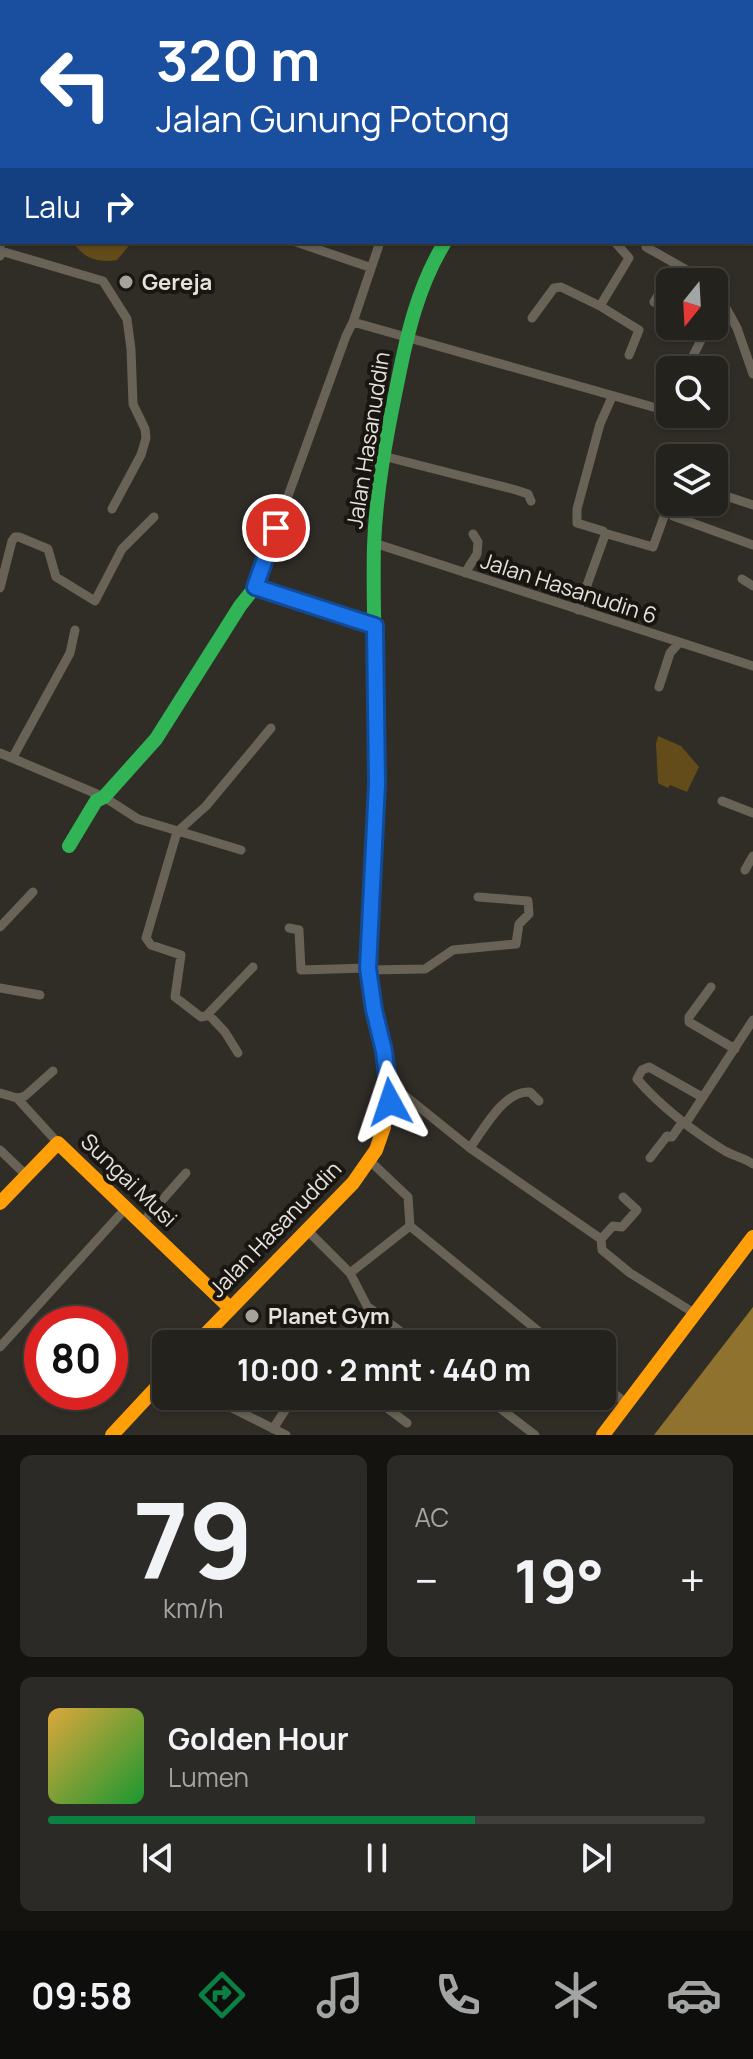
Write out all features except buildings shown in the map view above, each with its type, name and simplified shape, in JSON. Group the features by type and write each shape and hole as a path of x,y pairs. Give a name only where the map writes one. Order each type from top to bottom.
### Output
{"main road":[{"name":"Jalan Hasanuddin","path":"208,1330 346,1191 370,1161 388,1117 388,1082 368,969 377,784 374,543 383,456 406,337 428,275 444,244"},
{"path":"69,846 96,801 104,797 156,739 255,587 375,626"},
{"name":"Sungai Musi","path":"0,1203 58,1143 229,1307"},
{"path":"603,1435 753,1237"},
{"path":"112,1435 152,1392"}],"street":[{"path":"302,244 369,267"},
{"path":"255,587 379,244"},
{"path":"600,306 628,261 628,255 617,244"},
{"path":"646,247 683,268"},
{"path":"0,253 103,281 127,319 133,404 146,438 141,455 112,509"},
{"path":"654,302 676,264"},
{"path":"532,318 557,286 600,306 639,330 629,355"},
{"path":"728,311 753,374"},
{"path":"353,322 656,408"},
{"path":"612,397 600,424 583,481 576,521 604,533 653,547 669,515 753,545"},
{"path":"383,456 503,485 528,494 531,501"},
{"path":"728,497 753,505"},
{"path":"0,588 12,541 19,537 48,549 56,577 95,601 120,552 154,517"},
{"path":"578,610 604,533"},
{"path":"465,573 477,554 478,542 473,534"},
{"name":"Jalan Hasanudin 6","path":"374,543 753,666"},
{"path":"742,579 753,586"},
{"path":"13,757 70,653 75,630"},
{"path":"659,687 670,653 678,644"},
{"path":"253,967 208,1014 201,1017 175,997 181,955 151,945 146,938 177,832 206,806 271,728"},
{"path":"0,753 104,797 124,812 177,832 241,850"},
{"path":"722,801 753,813"},
{"path":"745,870 753,856"},
{"path":"0,927 33,892"},
{"path":"289,928 299,930 301,970 425,969 453,950 516,944 519,924 529,914 528,901 478,897"},
{"path":"711,987 688,1019 735,1049"},
{"path":"0,988 40,995"},
{"path":"208,1014 225,1032 238,1053"},
{"path":"687,1125 753,1020"},
{"path":"702,1097 652,1068 645,1067 637,1079 687,1125 729,1153 738,1154 753,1164"},
{"path":"0,1093 17,1098 25,1096 53,1071"},
{"path":"388,1082 470,1148 601,1239"},
{"path":"470,1148 515,1094 530,1092 539,1101"},
{"path":"17,1098 58,1143"},
{"path":"650,1158 667,1136 672,1137 681,1124 687,1125"},
{"path":"0,1150 26,1175"},
{"path":"350,1273 410,1226 411,1201 370,1161"},
{"path":"142,1223 186,1173"},
{"path":"623,1197 637,1208 636,1212 622,1227 613,1226 601,1239 602,1250 694,1313"},
{"path":"0,1347 126,1208"},
{"path":"410,1226 537,1330"},
{"path":"306,1229 350,1273 367,1306 399,1330"},
{"path":"616,1395 626,1403"},
{"path":"236,1410 286,1435"},
{"path":"273,1429 285,1410"},
{"path":"390,1410 407,1423"},
{"path":"502,1410 535,1435"}],"shaded area":[{"path":"74,244 130,244 117,260 104,261 87,256"},
{"path":"658,736 681,746 699,767 687,792 658,783"},
{"path":"753,1307 753,1435 654,1435"}],"traffic: fast":[{"path":"370,988 369,911 377,783 374,576 377,506 389,425 409,329 421,293 444,244"},
{"path":"69,846 96,801 104,797 156,739 255,587 375,626"}],"traffic: slow":[{"path":"210,1330 353,1183 376,1150 384,1127 387,1081 370,988"},
{"path":"0,1203 58,1143 229,1307"},
{"path":"603,1435 753,1237"},
{"path":"112,1435 152,1392"}],"place":[{"name":"Gereja","path":"126,282"},
{"name":"Planet Gym","path":"252,1316"}],"route":[{"path":"276,528 255,587 375,626 377,784 368,968 390,1102"}]}
